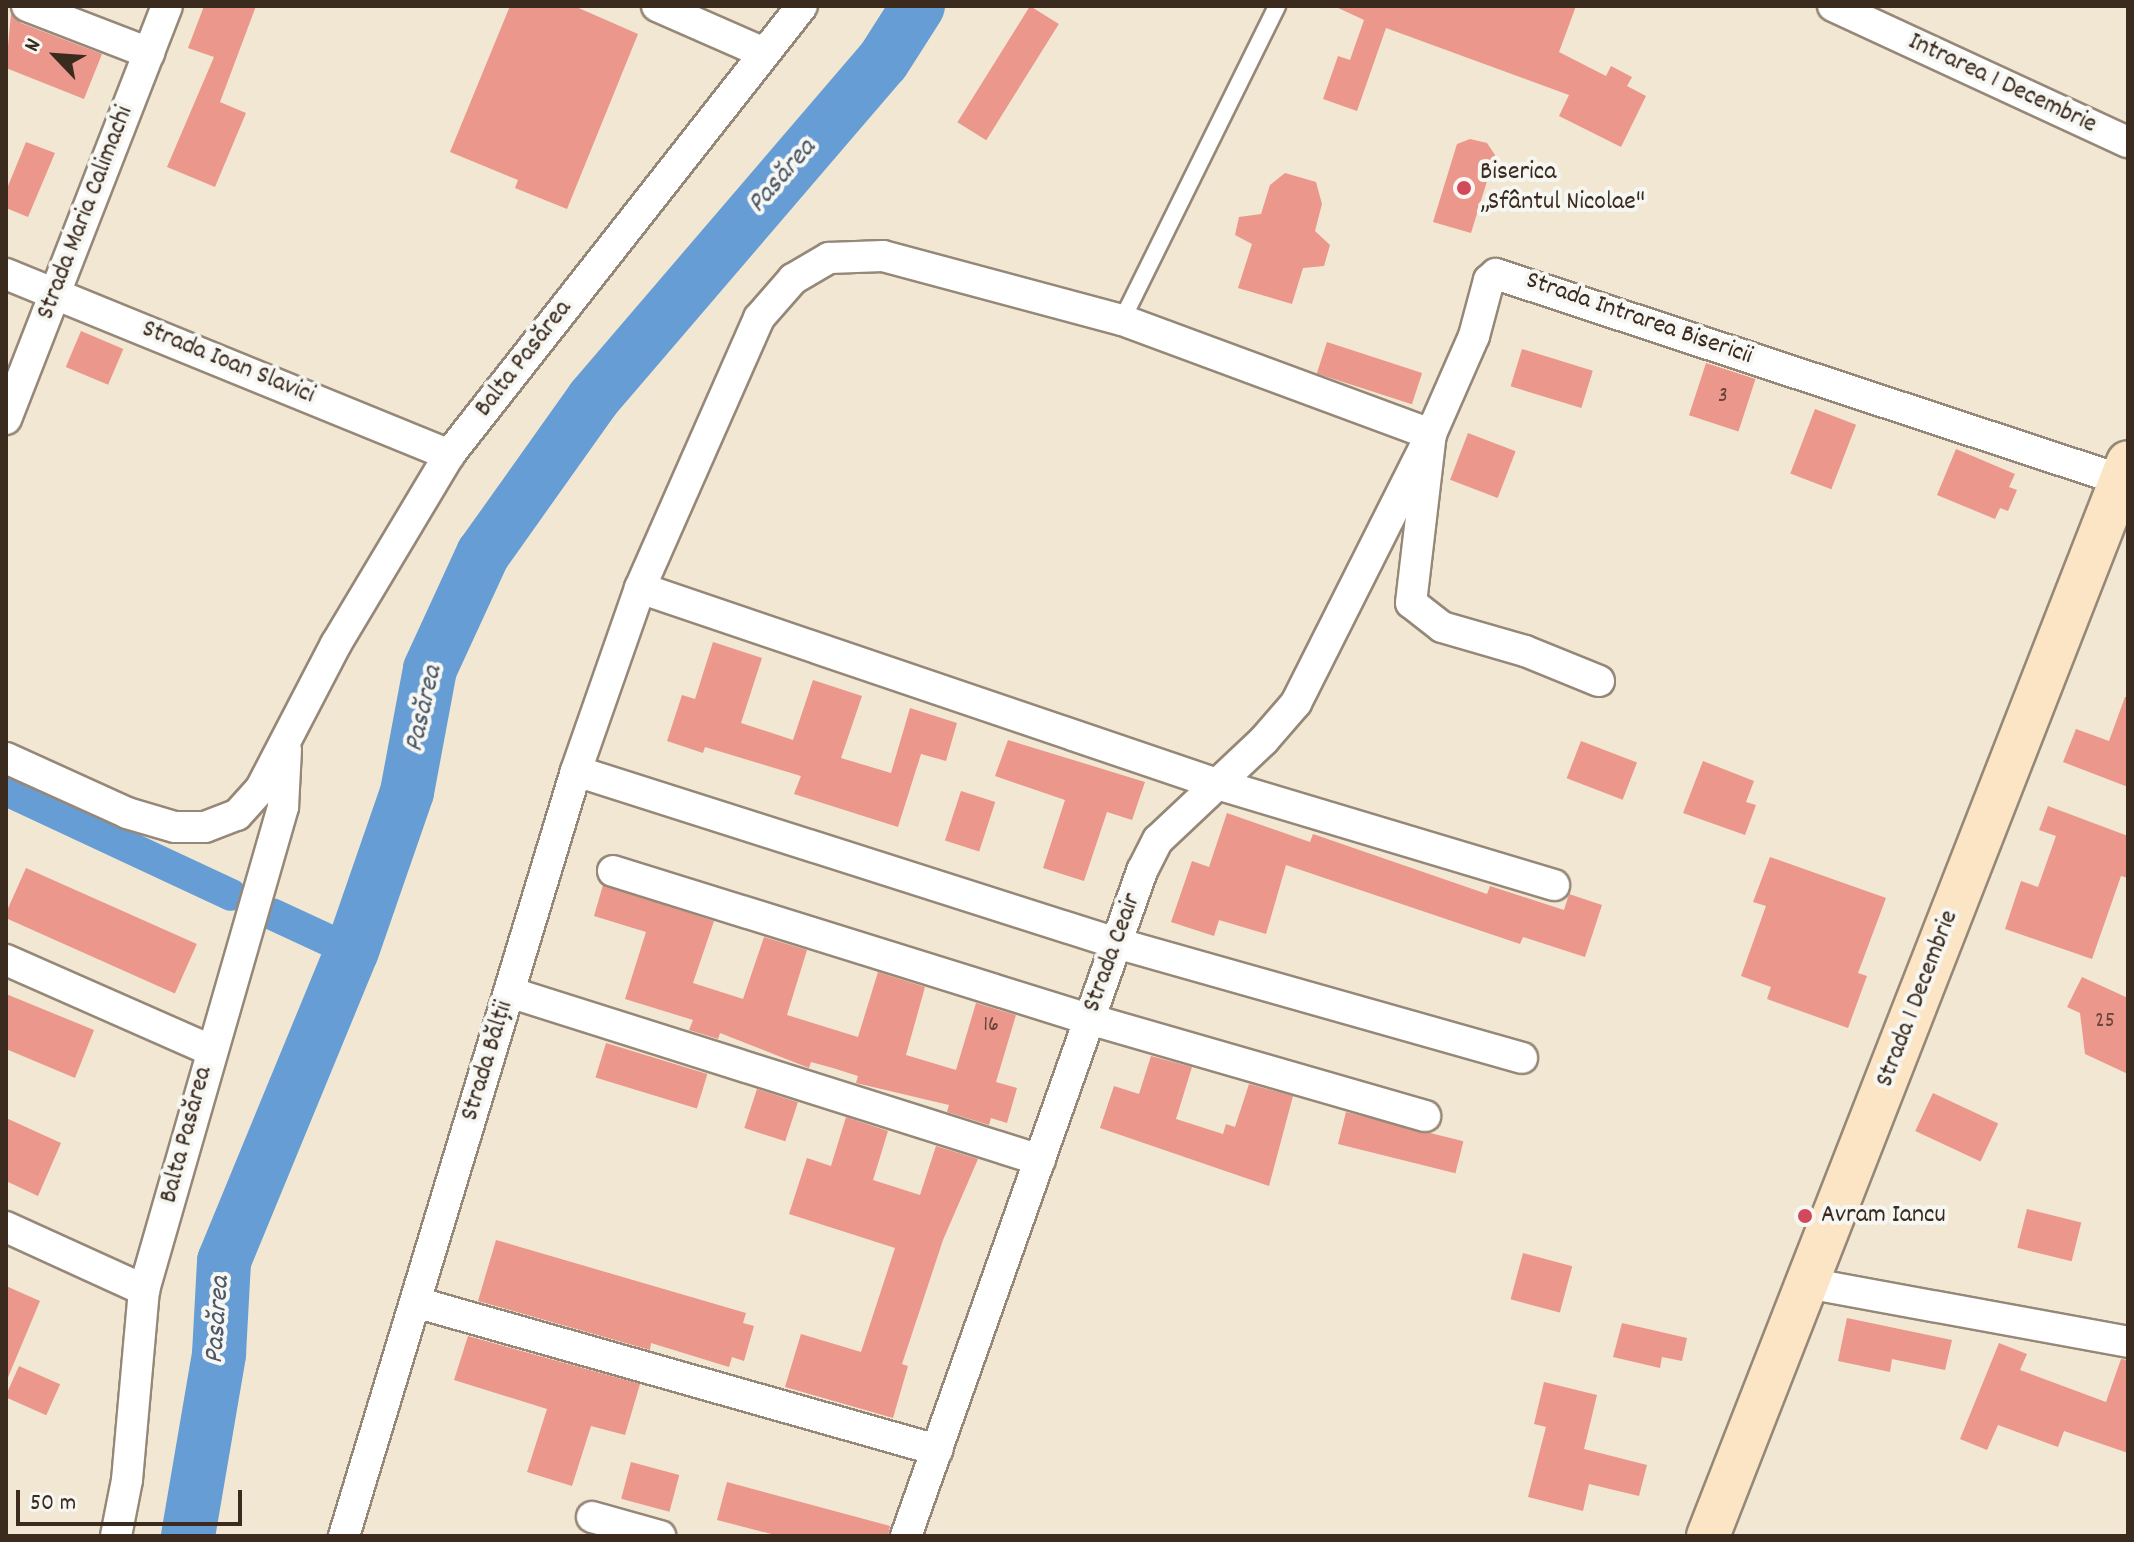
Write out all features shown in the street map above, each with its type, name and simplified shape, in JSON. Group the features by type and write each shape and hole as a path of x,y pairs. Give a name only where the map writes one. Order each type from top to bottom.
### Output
{"main road":[{"name":"Strada 1 Decembrie","path":"1708,1536 2125,471"}],"street":[{"path":"27,6 149,53"},
{"name":"Strada Maria Calimachi","path":"6,419 167,6"},
{"path":"657,6 762,52"},
{"name":"Balta Pasărea","path":"6,758 127,813 175,827 205,827 237,815 261,788 336,644 449,455 762,52 802,6"},
{"name":"Intrarea 1 Decembrie","path":"1833,6 2128,142"},
{"name":"Strada Bălții","path":"344,1536 576,771 640,588 759,318 793,279 829,258 883,256 1122,320 1431,434"},
{"name":"Strada Intrarea Bisericii","path":"1599,681 1525,651 1442,627 1411,603 1431,434 1474,336 1489,280 1503,273 2125,471"},
{"name":"Strada Ioan Slavici","path":"6,274 449,455"},
{"name":"Strada Ceair","path":"906,1536 1116,943 1158,840 1296,703 1431,434"},
{"path":"640,588 1217,784 1554,885"},
{"name":"Balta Pasărea","path":"116,1536 127,1480 144,1290 210,1050 283,807 287,740"},
{"path":"576,771 1116,943 1522,1058"},
{"path":"613,871 1089,1019 1425,1116"},
{"path":"6,960 210,1050"},
{"path":"509,992 1040,1160"},
{"path":"6,1227 144,1290"},
{"path":"1807,1283 2128,1342"},
{"path":"415,1302 937,1450"},
{"path":"592,1517 660,1536"}],"lane":[{"path":"1122,320 1277,6"}],"building":[{"path":"204,6 256,6 220,102 246,113 215,187 167,167 214,57 188,48"},
{"path":"510,6 574,6 638,34 567,209 515,188 518,180 450,152"},
{"path":"1030,6 1059,24 986,140 957,122"},
{"path":"1334,6 1576,6 1559,52 1606,76 1611,66 1632,77 1627,86 1646,96 1621,147 1559,116 1569,95 1386,28 1357,111 1323,99 1338,56 1350,60 1364,20"},
{"path":"11,14 21,23 102,54 84,99 6,68"},
{"name":"Biserica „Sfântul Nicolae\"","path":"1470,139 1487,143 1495,155 1471,233 1433,222 1457,144"},
{"path":"26,142 55,153 28,217 6,208 6,191"},
{"path":"1285,173 1316,182 1322,204 1315,231 1330,245 1324,266 1303,268 1292,304 1238,288 1252,244 1235,235 1239,217 1261,214 1270,185"},
{"path":"81,331 123,349 108,385 66,367"},
{"path":"1327,342 1422,373 1412,404 1317,373"},
{"path":"1522,349 1593,371 1581,408 1511,386"},
{"path":"1706,363 1755,379 1738,431 1689,415"},
{"path":"1815,409 1856,425 1831,489 1790,473"},
{"path":"1468,433 1516,451 1498,498 1450,480"},
{"path":"1956,449 2015,474 2009,487 2017,490 2008,511 2000,508 1995,519 1937,495"},
{"path":"713,642 762,658 741,723 793,740 813,680 862,696 841,758 891,773 910,708 957,723 946,761 921,754 898,827 794,794 801,776 705,747 703,753 667,741 682,695 695,699"},
{"path":"2125,697 2128,697 2128,787 2063,762 2076,729 2109,741"},
{"path":"1008,740 1145,782 1132,820 1107,812 1084,881 1043,868 1065,800 995,776"},
{"path":"1581,741 1637,763 1623,800 1567,778"},
{"path":"1703,761 1754,781 1746,802 1756,805 1745,835 1683,813"},
{"path":"961,791 995,802 979,852 945,840"},
{"path":"2048,806 2128,836 2128,878 2121,876 2092,959 2005,929 2021,881 2038,887 2056,836 2039,830"},
{"path":"1227,813 1310,842 1313,834 1487,894 1490,886 1564,910 1569,894 1602,905 1585,957 1523,937 1520,944 1286,865 1266,934 1219,920 1214,936 1171,922 1192,861 1209,867"},
{"path":"1770,857 1886,898 1858,973 1867,976 1848,1028 1767,999 1771,987 1741,976 1766,906 1753,902"},
{"path":"26,868 197,944 175,993 6,918"},
{"path":"603,885 714,921 693,983 743,999 764,937 807,950 787,1015 858,1037 878,972 925,987 906,1055 956,1070 976,1003 1016,1015 996,1082 1017,1088 1007,1123 991,1118 989,1125 947,1112 949,1105 856,1083 858,1076 833,1068 811,1062 809,1068 720,1033 718,1039 689,1030 693,1020 625,999 646,932 594,916"},
{"path":"2082,977 2128,998 2128,1074 2085,1054 2080,1013 2067,1007"},
{"path":"6,994 94,1030 75,1078 6,1049"},
{"path":"606,1043 707,1074 697,1108 595,1077"},
{"path":"1151,1056 1192,1067 1176,1119 1223,1134 1226,1124 1235,1127 1249,1084 1293,1096 1269,1186 1100,1128 1114,1086 1139,1094"},
{"path":"757,1089 798,1102 785,1141 744,1128"},
{"path":"1933,1093 1998,1123 1981,1161 1915,1131"},
{"path":"1346,1112 1463,1141 1455,1173 1338,1144"},
{"path":"846,1117 888,1131 873,1180 920,1195 936,1146 978,1159 943,1240 902,1364 908,1366 893,1418 785,1387 801,1334 861,1352 895,1248 789,1214 807,1158 831,1166"},
{"path":"6,1118 61,1143 38,1196 6,1181"},
{"path":"2027,1209 2081,1223 2072,1261 2017,1248"},
{"path":"496,1240 746,1313 743,1323 754,1326 744,1361 732,1357 729,1367 651,1343 650,1350 478,1301"},
{"path":"1523,1253 1572,1266 1560,1313 1511,1299"},
{"path":"6,1286 40,1301 6,1382"},
{"path":"1847,1318 1952,1340 1945,1370 1892,1359 1890,1372 1838,1361"},
{"path":"1622,1323 1687,1338 1682,1361 1662,1357 1660,1368 1613,1357"},
{"path":"468,1336 640,1384 625,1435 591,1426 572,1486 527,1472 547,1409 454,1380"},
{"path":"1999,1343 2027,1354 2020,1370 2106,1402 2121,1359 2128,1360 2128,1453 2064,1431 2058,1447 1998,1425 1987,1450 1960,1439"},
{"path":"19,1366 60,1384 46,1415 6,1397"},
{"path":"1544,1382 1597,1395 1584,1449 1647,1465 1639,1496 1589,1484 1583,1511 1528,1497 1546,1427 1534,1424"},
{"path":"631,1462 679,1475 669,1512 621,1499"},
{"path":"727,1482 890,1526 888,1536 779,1536 717,1520"}],"waterway":[{"name":"Pasărea","path":"188,1536 219,1354 224,1261 352,951 407,792 430,669 483,554 593,399 883,61 918,6"},
{"path":"6,790 231,895"},
{"path":"272,914 352,951"}],"place":[{"name":"Biserica „Sfântul Nicolae\"","path":"1464,188"},
{"name":"Avram Iancu","path":"1805,1216"}]}
